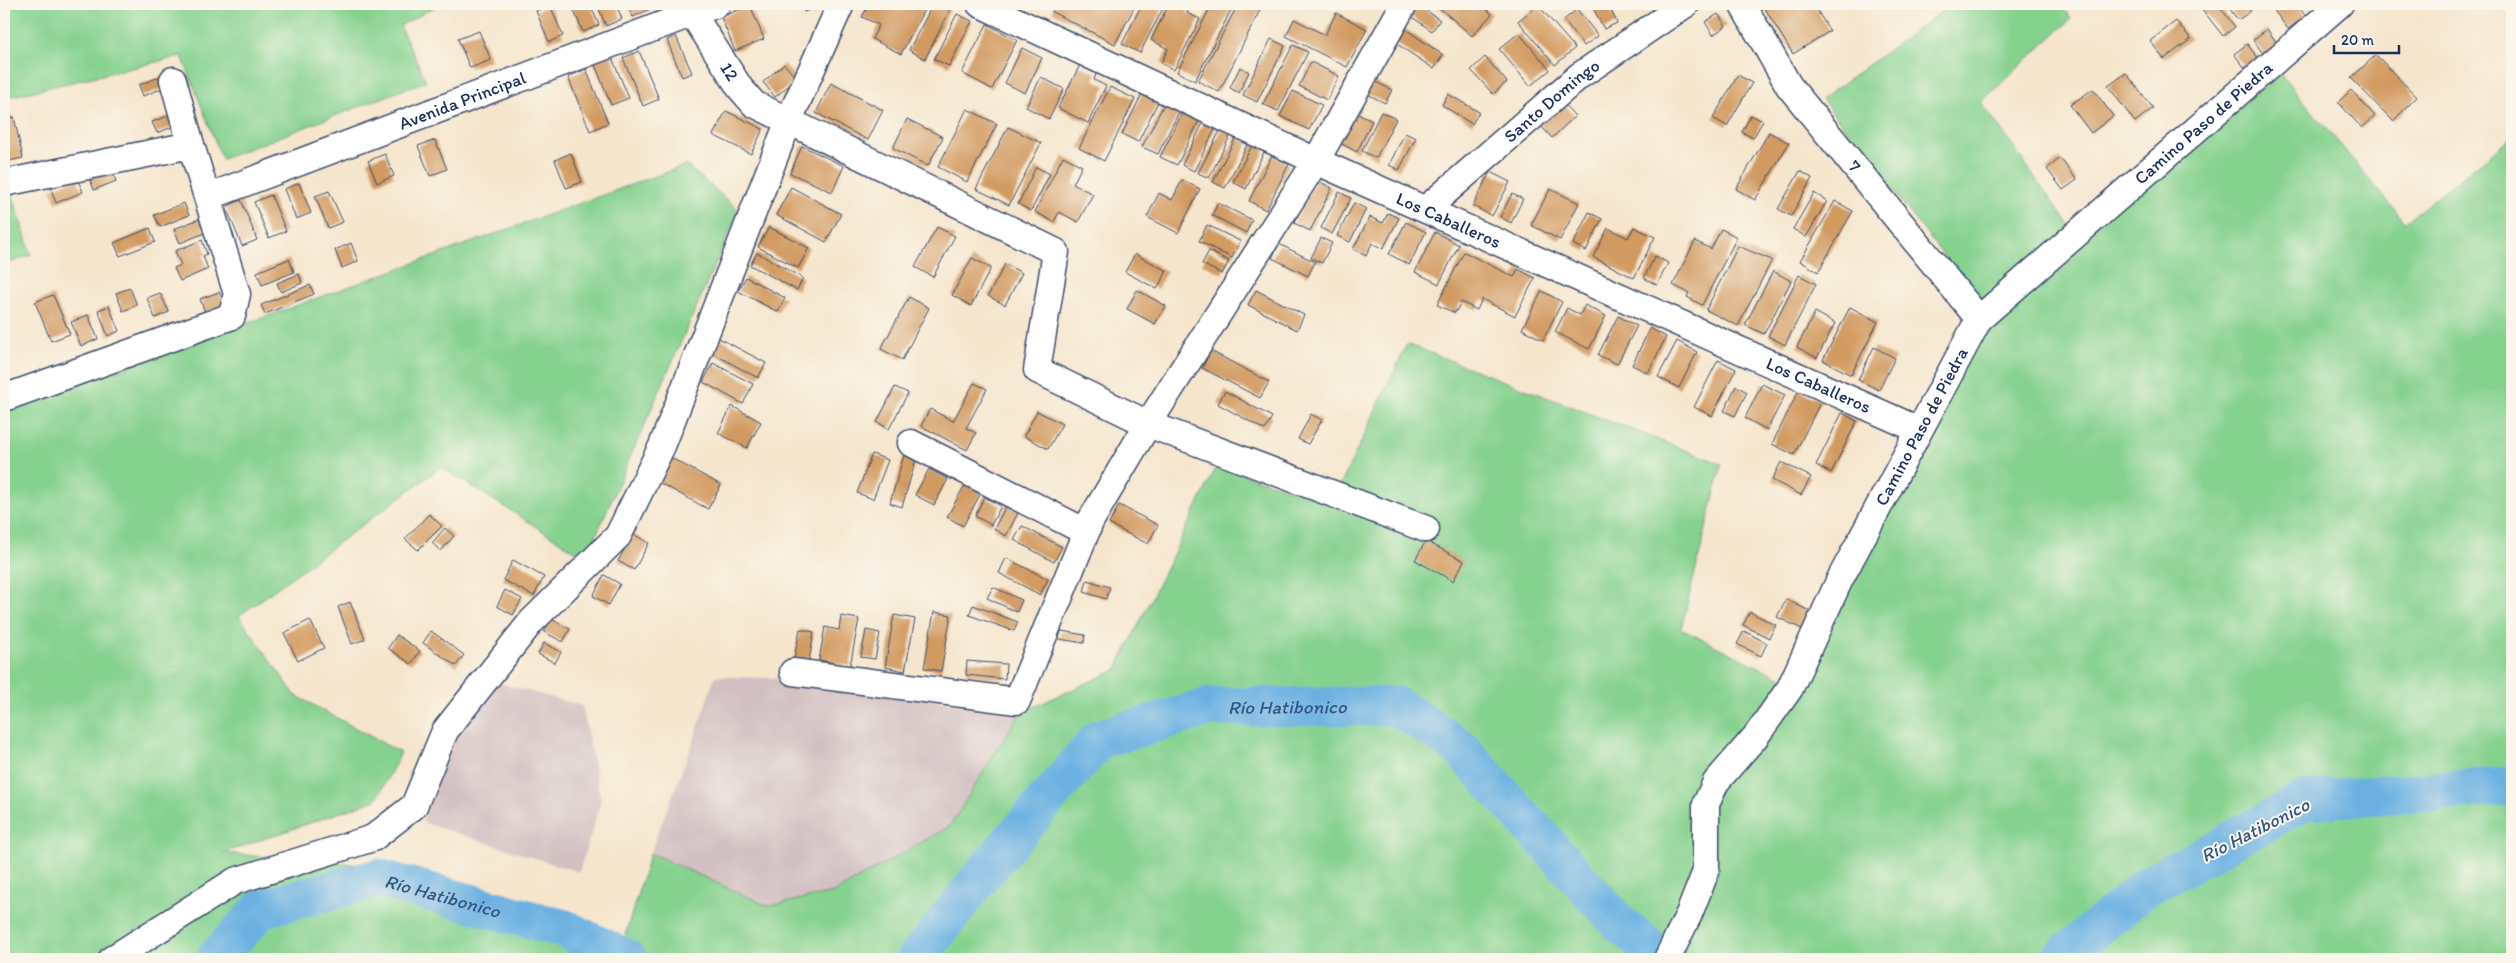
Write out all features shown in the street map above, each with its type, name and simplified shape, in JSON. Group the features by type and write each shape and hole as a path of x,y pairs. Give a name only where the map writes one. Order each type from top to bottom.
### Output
{"street":[{"name":"Avenida Principal","path":"208,197 690,8 717,4"},
{"path":"112,959 235,881 373,838 414,806 445,731 531,622 618,536 662,446 789,120 841,4"},
{"name":"Los Caballeros","path":"980,4 1316,161 1920,430"},
{"path":"793,672 1017,701 1091,520 1148,424 1316,161 1404,4"},
{"name":"Santo Domingo","path":"1426,209 1579,76 1686,4"},
{"name":"7","path":"1742,4 1789,86 1979,319"},
{"name":"Camino Paso de Piedra","path":"1667,959 1689,914 1706,871 1706,804 1716,782 1756,736 1790,688 1840,579 1979,319 2340,4"},
{"name":"12","path":"690,8 740,88 754,104 1056,252 1037,370 1148,424"},
{"path":"4,398 232,316 237,294 191,145 174,80"},
{"path":"4,182 191,145"},
{"path":"1148,424 1426,529"},
{"path":"911,442 1086,532"}],"shaded area":[{"path":"715,676 793,679 1020,713 950,826 833,893 768,906 650,853 692,745"},
{"path":"495,682 582,706 601,801 579,872 422,822 456,734"}],"green space":[{"path":"4,4 440,4 400,26 426,81 222,159 182,56 4,98"},
{"path":"1952,4 2060,4 2071,19 1981,102 2078,238 2281,74 2405,222 2512,137 2512,959 618,959 650,853 768,906 833,893 950,826 1020,713 1116,670 1217,466 1332,503 1407,344 1722,464 1681,629 1802,688 1984,308 1822,99"},
{"path":"686,165 739,210 586,558 441,467 239,616 295,695 401,753 376,800 223,853 387,867 607,959 4,959 4,411"},
{"path":"4,190 11,190 31,255 4,265"}],"building":[{"path":"571,4 590,4 599,25 583,32"},
{"path":"597,4 616,4 622,19 606,26"},
{"path":"627,4 648,4 650,9 633,17"},
{"path":"654,4 669,4 656,9"},
{"path":"801,4 825,4 804,12"},
{"path":"869,4 927,4 901,54 872,39 879,25 862,17"},
{"path":"933,4 950,10 925,59 909,50"},
{"path":"1056,4 1136,4 1115,44 1052,12"},
{"path":"1142,4 1155,4 1163,8 1140,53 1122,44"},
{"path":"1169,4 1191,4 1187,13 1200,19 1174,70 1161,63 1168,49 1151,40"},
{"path":"1212,4 1234,4 1195,81 1177,72"},
{"path":"1238,4 1263,4 1219,92 1198,81"},
{"path":"1417,4 1440,20 1432,31 1409,15"},
{"path":"1435,4 1480,4 1492,14 1472,36"},
{"path":"1591,4 1608,4 1617,23 1604,29"},
{"path":"1762,4 1813,4 1830,31 1793,54"},
{"path":"2198,4 2218,4 2235,27 2223,36"},
{"path":"2226,4 2246,4 2251,11 2238,20"},
{"path":"2269,4 2296,4 2306,16 2288,29"},
{"path":"550,5 563,36 549,42 536,11"},
{"path":"750,5 764,39 735,51 721,17"},
{"path":"1538,5 1575,48 1555,65 1518,21"},
{"path":"1577,9 1598,36 1584,46 1564,20"},
{"path":"1336,13 1367,29 1347,67 1286,36 1294,19 1325,35"},
{"path":"957,14 972,21 949,66 934,59"},
{"path":"1718,14 1726,26 1713,35 1705,22"},
{"path":"2176,21 2191,39 2164,59 2150,41"},
{"path":"987,24 1017,40 992,89 962,73"},
{"path":"1404,28 1443,55 1434,69 1394,42"},
{"path":"2267,29 2279,46 2265,56 2253,40"},
{"path":"479,31 491,60 470,68 458,39"},
{"path":"1519,33 1550,70 1530,86 1499,49"},
{"path":"676,36 692,73 682,77 667,40"},
{"path":"1271,39 1285,46 1257,102 1243,95"},
{"path":"2247,44 2262,63 2249,73 2234,54"},
{"path":"1293,45 1308,52 1278,111 1263,104"},
{"path":"1022,48 1042,58 1025,93 1005,83"},
{"path":"639,51 659,99 643,106 623,58"},
{"path":"610,53 629,98 611,105 593,60"},
{"path":"2376,55 2417,97 2393,121 2351,78"},
{"path":"1485,57 1507,82 1493,94 1471,70"},
{"path":"1311,62 1339,76 1327,100 1299,86"},
{"path":"784,64 797,79 775,97 763,82"},
{"path":"1080,65 1096,74 1094,80 1106,86 1088,123 1058,108"},
{"path":"1240,67 1249,72 1239,93 1230,88"},
{"path":"586,69 608,123 590,131 568,77"},
{"path":"2126,73 2153,108 2135,122 2108,86"},
{"path":"164,75 168,86 143,96 139,85"},
{"path":"1738,75 1752,83 1727,126 1713,118"},
{"path":"1041,77 1064,89 1049,119 1026,107"},
{"path":"1370,79 1392,90 1385,103 1363,92"},
{"path":"831,83 883,110 868,140 816,113"},
{"path":"1110,87 1135,99 1104,161 1079,148"},
{"path":"2093,89 2113,116 2091,133 2070,105"},
{"path":"2351,90 2375,116 2362,128 2338,102"},
{"path":"1293,91 1322,105 1309,130 1280,116"},
{"path":"1143,92 1159,100 1138,142 1122,134"},
{"path":"1448,94 1479,112 1472,124 1442,105"},
{"path":"1165,102 1180,110 1158,154 1142,147"},
{"path":"1563,103 1575,116 1552,138 1540,125"},
{"path":"967,109 997,124 967,182 938,167"},
{"path":"726,111 763,129 751,154 713,135"},
{"path":"1354,112 1372,121 1357,152 1338,142"},
{"path":"1381,112 1396,119 1376,158 1362,151"},
{"path":"1182,113 1199,121 1177,165 1160,157"},
{"path":"173,114 177,125 157,133 152,122"},
{"path":"1751,115 1763,121 1753,138 1742,132"},
{"path":"14,117 23,158 4,162 4,119"},
{"path":"907,119 943,137 928,166 893,148"},
{"path":"1205,119 1217,125 1194,171 1182,165"},
{"path":"1008,127 1041,143 1009,205 976,189"},
{"path":"1221,129 1231,134 1209,178 1198,173"},
{"path":"1769,132 1789,143 1755,200 1736,189"},
{"path":"1405,133 1416,138 1399,170 1389,165"},
{"path":"1236,137 1248,143 1225,188 1213,182"},
{"path":"435,140 447,169 430,176 418,146"},
{"path":"1254,142 1266,148 1246,189 1233,182"},
{"path":"802,146 844,166 832,192 790,173"},
{"path":"571,153 582,182 566,188 555,160"},
{"path":"385,154 394,176 377,183 368,161"},
{"path":"1272,155 1289,164 1266,210 1249,201"},
{"path":"1063,156 1082,166 1073,184 1093,194 1078,222 1059,212 1054,222 1035,212"},
{"path":"2060,158 2077,180 2063,190 2047,169"},
{"path":"1036,167 1050,174 1031,211 1018,204"},
{"path":"111,168 116,181 94,190 89,177"},
{"path":"1800,171 1812,178 1791,216 1778,209"},
{"path":"1490,172 1510,182 1492,216 1473,206"},
{"path":"77,178 83,192 56,203 51,189"},
{"path":"1182,180 1200,189 1178,233 1147,217 1159,193 1172,200"},
{"path":"1316,180 1332,188 1310,231 1294,223"},
{"path":"299,183 311,213 296,219 284,189"},
{"path":"791,187 841,214 826,242 776,215"},
{"path":"1550,189 1579,203 1560,240 1531,225"},
{"path":"329,191 343,222 328,228 315,196"},
{"path":"1339,192 1351,198 1332,234 1321,228"},
{"path":"1814,193 1827,201 1806,237 1793,229"},
{"path":"1512,194 1523,199 1511,223 1500,217"},
{"path":"271,195 286,231 269,238 254,202"},
{"path":"241,200 257,240 242,246 226,207"},
{"path":"1835,201 1853,211 1818,272 1800,261"},
{"path":"184,203 189,215 160,227 154,215"},
{"path":"1218,203 1252,220 1246,233 1212,215"},
{"path":"1354,203 1366,209 1350,242 1337,236"},
{"path":"1589,212 1602,219 1586,251 1573,244"},
{"path":"1388,213 1399,218 1383,249 1372,243 1366,256 1353,249 1370,217 1383,223"},
{"path":"199,219 205,233 180,243 174,229"},
{"path":"1406,222 1426,232 1409,265 1389,254"},
{"path":"1207,225 1240,241 1232,258 1199,241"},
{"path":"769,227 809,248 798,268 758,247"},
{"path":"937,227 955,236 933,277 915,267"},
{"path":"1634,227 1655,237 1634,278 1593,257 1608,228 1628,238"},
{"path":"150,228 155,242 120,256 114,243"},
{"path":"1721,229 1737,237 1702,305 1687,297 1689,293 1673,285 1695,241 1711,249"},
{"path":"1435,232 1459,245 1439,284 1415,272"},
{"path":"1321,238 1332,243 1322,263 1311,258"},
{"path":"202,240 207,254 203,256 208,269 180,281 174,268 181,265 175,251"},
{"path":"351,243 358,261 342,268 335,250"},
{"path":"1279,244 1315,262 1308,276 1272,258"},
{"path":"1738,246 1772,260 1738,326 1706,310"},
{"path":"1209,251 1229,261 1222,274 1202,264"},
{"path":"1464,252 1514,277 1518,269 1535,278 1515,316 1482,299 1477,310 1461,302 1455,313 1437,305"},
{"path":"757,253 803,278 797,290 750,265"},
{"path":"1135,254 1167,271 1157,289 1125,272"},
{"path":"1655,256 1668,263 1657,285 1644,278"},
{"path":"972,258 991,268 971,306 952,295"},
{"path":"289,259 294,272 262,285 257,272"},
{"path":"1005,264 1022,273 1005,305 988,296"},
{"path":"1773,271 1791,281 1764,334 1745,325"},
{"path":"299,274 302,283 281,292 277,283"},
{"path":"1799,275 1816,284 1785,345 1768,336"},
{"path":"746,277 785,298 778,312 738,291"},
{"path":"310,285 314,294 265,314 261,305"},
{"path":"130,288 137,305 123,311 116,293"},
{"path":"1137,290 1166,306 1155,324 1127,309"},
{"path":"1256,290 1304,315 1297,330 1248,305"},
{"path":"1542,291 1562,302 1543,340 1522,329"},
{"path":"219,292 225,304 205,312 200,299"},
{"path":"160,293 169,312 155,318 147,298"},
{"path":"53,295 70,334 51,341 35,302"},
{"path":"909,297 929,308 902,360 881,349"},
{"path":"1585,305 1606,316 1589,349 1555,332 1567,308 1580,315"},
{"path":"109,306 119,331 108,336 98,310"},
{"path":"1850,307 1878,322 1851,375 1823,360"},
{"path":"1815,312 1835,323 1817,358 1797,347"},
{"path":"88,315 98,339 81,346 71,322"},
{"path":"1618,316 1637,326 1617,364 1598,355"},
{"path":"1650,328 1666,337 1648,373 1632,365"},
{"path":"719,338 766,363 758,378 712,353"},
{"path":"1677,341 1697,352 1679,388 1658,377"},
{"path":"1874,347 1895,358 1879,390 1858,380"},
{"path":"1211,351 1269,382 1260,398 1202,368"},
{"path":"1718,360 1736,369 1712,416 1694,407"},
{"path":"713,363 753,384 743,404 703,382"},
{"path":"974,383 987,389 966,428 976,433 967,450 921,426 930,409 953,421"},
{"path":"1762,384 1785,395 1767,430 1745,418"},
{"path":"1736,386 1747,392 1735,416 1724,411"},
{"path":"895,387 908,393 889,429 877,422"},
{"path":"1799,390 1821,401 1794,455 1772,444"},
{"path":"1225,391 1272,417 1265,430 1218,404"},
{"path":"732,406 761,422 747,448 718,433"},
{"path":"1037,411 1062,424 1048,449 1024,436"},
{"path":"1842,413 1857,421 1831,473 1816,465"},
{"path":"1311,414 1322,420 1308,444 1298,439"},
{"path":"872,454 888,460 873,499 857,493"},
{"path":"904,455 916,459 902,507 890,503"},
{"path":"671,458 721,485 708,509 658,482"},
{"path":"1781,462 1811,477 1801,495 1772,480"},
{"path":"929,469 948,479 934,505 915,495"},
{"path":"966,483 982,491 963,526 947,517"},
{"path":"984,497 1001,506 991,525 975,516"},
{"path":"1007,504 1019,511 1006,536 994,529"},
{"path":"1119,505 1158,525 1148,544 1109,524"},
{"path":"429,514 442,526 418,550 405,539"},
{"path":"1022,526 1062,547 1054,562 1014,540"},
{"path":"445,528 454,536 441,551 432,543"},
{"path":"633,534 649,543 634,570 618,561"},
{"path":"1426,541 1464,561 1453,581 1415,560"},
{"path":"1006,558 1048,579 1040,595 999,573"},
{"path":"513,560 544,577 534,596 503,580"},
{"path":"604,575 620,584 609,605 593,596"},
{"path":"1087,580 1110,587 1106,599 1084,592"},
{"path":"993,587 1022,600 1017,612 987,598"},
{"path":"505,590 522,599 513,615 497,606"},
{"path":"1786,599 1811,612 1802,629 1777,617"},
{"path":"350,602 365,639 352,644 338,607"},
{"path":"973,605 1018,622 1014,631 969,615"},
{"path":"934,612 951,615 941,671 924,668"},
{"path":"1750,612 1776,625 1769,638 1743,625"},
{"path":"894,615 915,619 905,671 885,667"},
{"path":"841,616 859,619 850,666 819,660 825,627 839,630"},
{"path":"551,619 570,629 563,642 544,632"},
{"path":"310,620 324,648 298,661 284,633"},
{"path":"800,629 814,632 809,661 794,658"},
{"path":"866,630 880,633 875,659 861,657"},
{"path":"431,631 464,655 456,666 423,643"},
{"path":"1061,631 1085,635 1084,643 1059,639"},
{"path":"1744,631 1767,643 1761,656 1737,644"},
{"path":"397,635 420,651 411,664 388,648"},
{"path":"544,643 561,652 555,663 538,654"},
{"path":"967,661 1006,664 1005,679 966,675"}],"waterway":[{"name":"Río Hatibonico","path":"916,959 992,863 1099,739 1210,707 1397,706 1459,747 1620,924 1664,959"},
{"name":"Río Hatibonico","path":"2060,959 2144,888 2306,800 2512,786"},
{"name":"Río Hatibonico","path":"215,959 261,909 378,878 565,929 627,959"}]}
